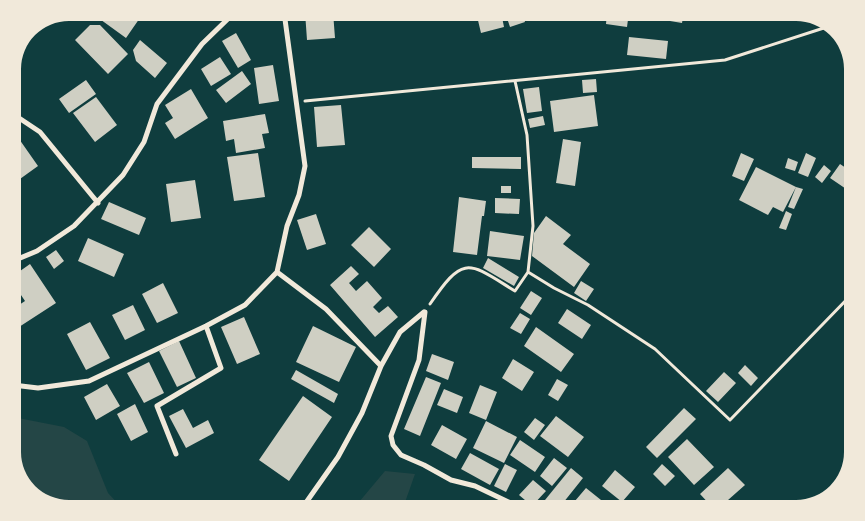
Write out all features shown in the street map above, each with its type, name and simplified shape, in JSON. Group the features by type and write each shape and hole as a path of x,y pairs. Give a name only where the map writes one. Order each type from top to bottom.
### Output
{"street":[{"path":"21,258 37,251 74,226 123,175 144,142 157,104 202,44 226,21"},
{"path":"21,386 38,388 89,381 206,326 245,305 277,272 287,226 300,195 305,166 285,21"},
{"path":"21,119 40,132 98,203"},
{"path":"277,272 326,309 381,366"},
{"path":"308,500 338,457 362,413 381,366 400,332 425,312"},
{"path":"425,312 419,360 391,436 393,445 401,455 424,465 450,480 475,486 504,500"},
{"path":"176,454 157,406 221,368 206,326"}],"path":[{"path":"297,101 726,60 821,29"},
{"path":"425,312 438,292 460,268 471,267 481,270 515,291 528,272 532,226 527,135 515,81"},
{"path":"528,272 588,305 655,349 730,420 844,302"}],"shaded area":[{"path":"21,419 64,427 87,441 108,493 115,500 69,500 51,496 35,486 26,473 22,461"},
{"path":"385,471 415,474 406,500 361,500"}],"building":[{"path":"103,21 138,21 126,38"},
{"path":"306,21 334,21 335,38 307,40"},
{"path":"478,21 503,21 504,27 481,33"},
{"path":"508,21 525,21 525,22 510,27"},
{"path":"606,21 628,21 627,27 606,24"},
{"path":"90,25 100,25 128,54 108,74 75,40"},
{"path":"236,33 251,60 238,68 222,41"},
{"path":"629,37 668,41 666,59 627,55"},
{"path":"140,40 167,63 155,78 136,61 133,50"},
{"path":"220,57 231,74 211,86 201,69"},
{"path":"273,65 279,101 259,104 254,68"},
{"path":"242,71 251,84 226,103 216,90"},
{"path":"596,79 597,92 583,93 582,80"},
{"path":"86,80 96,94 69,113 59,99"},
{"path":"539,87 542,111 527,113 523,89"},
{"path":"191,89 208,118 175,139 165,123 173,118 165,105"},
{"path":"594,95 598,126 554,132 550,101"},
{"path":"96,97 117,125 95,142 73,113"},
{"path":"341,105 345,145 317,147 314,107"},
{"path":"265,114 269,133 262,134 265,148 236,153 234,139 226,141 223,121"},
{"path":"543,116 545,125 530,128 528,119"},
{"path":"563,139 581,142 575,186 556,183"},
{"path":"21,142 38,166 21,178"},
{"path":"258,153 265,197 234,201 227,157"},
{"path":"741,153 754,159 744,181 732,176"},
{"path":"806,153 816,158 808,177 798,173"},
{"path":"472,157 521,157 521,169 472,168"},
{"path":"788,158 798,162 795,171 785,168"},
{"path":"840,164 844,167 844,188 830,178"},
{"path":"824,165 831,171 822,183 815,177"},
{"path":"756,167 796,187 783,212 773,207 768,215 739,200"},
{"path":"195,180 201,218 171,222 166,184"},
{"path":"501,186 511,186 511,193 501,193"},
{"path":"796,187 803,189 794,209 788,207"},
{"path":"459,197 486,201 477,255 453,252"},
{"path":"495,198 520,199 519,214 495,213"},
{"path":"109,202 146,218 139,235 101,219"},
{"path":"786,211 792,214 786,230 779,228"},
{"path":"316,214 326,244 307,250 297,220"},
{"path":"546,216 571,235 563,244 590,264 574,287 532,256 534,233"},
{"path":"369,227 391,249 374,267 351,245"},
{"path":"490,231 524,236 520,260 487,256"},
{"path":"88,238 124,254 114,277 78,261"},
{"path":"56,250 64,261 54,269 46,257"},
{"path":"488,258 519,277 514,286 483,268"},
{"path":"30,264 56,303 21,326 21,304 25,301 21,295 21,270"},
{"path":"351,266 359,274 349,283 356,291 367,281 382,298 373,307 379,313 388,306 398,317 375,337 330,285"},
{"path":"581,281 594,289 586,301 574,293"},
{"path":"163,283 178,313 157,323 142,294"},
{"path":"531,291 542,298 531,315 520,308"},
{"path":"133,305 145,330 125,340 112,315"},
{"path":"567,309 591,325 582,339 558,323"},
{"path":"520,313 530,319 521,334 510,328"},
{"path":"244,317 260,354 237,364 221,327"},
{"path":"90,322 110,358 86,370 67,334"},
{"path":"313,326 356,347 339,382 296,362"},
{"path":"536,327 574,354 561,372 524,346"},
{"path":"179,341 196,378 177,387 159,351"},
{"path":"432,354 454,362 448,380 426,371"},
{"path":"513,359 534,372 522,391 502,378"},
{"path":"149,362 164,393 144,403 127,373"},
{"path":"745,365 758,378 751,386 738,373"},
{"path":"296,370 338,394 334,403 291,379"},
{"path":"724,372 736,383 718,402 706,391"},
{"path":"426,377 441,383 420,436 404,429"},
{"path":"557,379 568,385 558,401 548,395"},
{"path":"107,384 120,406 96,420 84,397"},
{"path":"480,385 497,392 486,420 469,413"},
{"path":"444,389 463,397 457,413 437,405"},
{"path":"303,396 332,417 289,481 259,460"},
{"path":"135,404 148,432 131,441 117,414"},
{"path":"684,408 696,419 657,458 646,447"},
{"path":"183,409 193,428 208,420 214,433 186,448 169,416"},
{"path":"556,416 584,437 568,457 540,436"},
{"path":"535,418 545,425 534,440 524,432"},
{"path":"486,421 517,437 504,463 473,448"},
{"path":"442,425 467,439 456,459 431,445"},
{"path":"687,439 714,467 694,485 668,457"},
{"path":"520,440 545,457 535,472 510,455"},
{"path":"470,453 499,469 490,485 461,469"},
{"path":"554,458 567,468 552,486 540,476"},
{"path":"505,464 517,470 506,492 494,486"},
{"path":"662,464 675,476 665,486 653,474"},
{"path":"571,468 583,478 565,500 545,500"},
{"path":"728,468 745,485 728,500 706,500 700,494"},
{"path":"615,470 635,487 624,500 620,500 602,486"},
{"path":"533,480 546,491 538,500 525,500 519,495"},
{"path":"586,488 601,500 576,500"}]}
